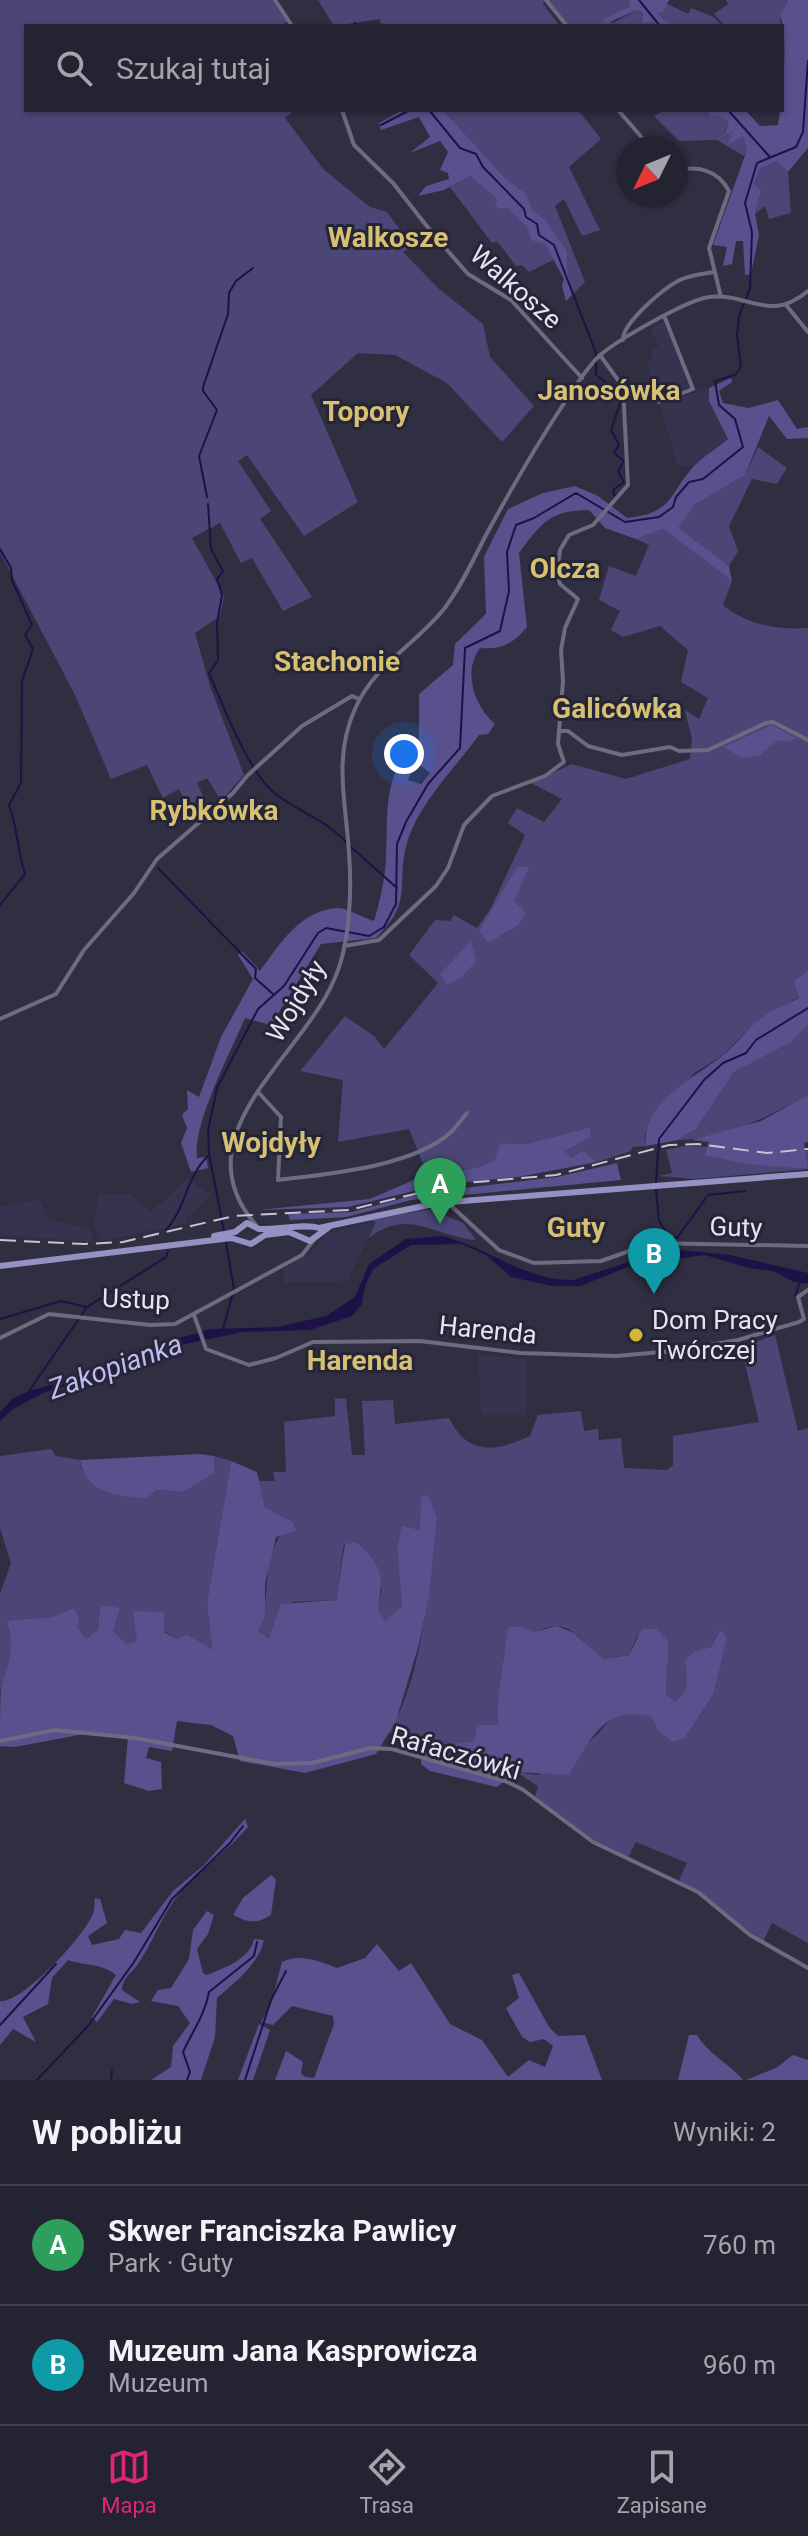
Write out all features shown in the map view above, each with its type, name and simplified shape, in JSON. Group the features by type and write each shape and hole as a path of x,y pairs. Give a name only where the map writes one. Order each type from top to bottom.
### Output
{"main road":[{"path":"308,1236 316,1227 448,1202 808,1174"},
{"path":"308,1236 289,1232 260,1237 251,1244 241,1240 239,1229 246,1224 258,1227 308,1236 332,1225"},
{"path":"258,1227 260,1237"},
{"path":"308,1236 316,1227"},
{"name":"Ustup","path":"0,1266 195,1242 225,1236 239,1229"},
{"name":"Ustup","path":"225,1236 241,1240"}],"street":[{"path":"275,0 291,24"},
{"path":"546,0 565,24"},
{"name":"Walkosze","path":"343,112 354,145 393,183 468,274 511,300 582,378"},
{"path":"620,112 641,136"},
{"path":"688,168 707,171 721,180 729,191 709,248 721,297"},
{"path":"623,340 627,324 665,288 681,279 713,272"},
{"path":"344,943 350,858 341,764 345,735 359,699 386,662 450,601 519,474 582,378 600,355 700,299 721,297 752,304 786,305 808,291"},
{"path":"786,305 808,332"},
{"path":"659,402 693,389 665,317"},
{"path":"600,355 621,384 625,403 628,485 590,527 567,538 558,556 560,584 578,599 563,638 559,731 568,731 588,746 622,755 670,747 679,751 708,750 773,722 808,740"},
{"path":"0,1019 56,994 84,950 134,893 157,859 315,717 352,696 359,699"},
{"name":"Wojdyły","path":"258,1227 247,1214 232,1179 230,1151 237,1125 330,990 344,943 381,939 436,886 448,868 464,825 488,799 506,788 545,776 564,762 558,744 559,731"},
{"path":"259,1093 281,1117 278,1180 359,1171 430,1145 450,1134 467,1113"},
{"name":"Guty","path":"448,1202 499,1250 534,1263 601,1261 652,1243 808,1246"},
{"name":"Wojdyły","path":"246,1224 247,1214"},
{"name":"Ustup","path":"0,1338 49,1314 163,1326 194,1315 306,1252 308,1236"},
{"name":"Harenda","path":"194,1315 204,1345 225,1359 247,1365 276,1358 313,1342 420,1341 522,1354 616,1356 673,1351 738,1340 804,1319 798,1298 808,1290"},
{"name":"Rafaczówki","path":"0,1741 41,1730 55,1730 135,1738 274,1764 312,1763 371,1748 392,1749 505,1781 522,1789 593,1842 698,1892 754,1938 808,1968"}],"shaded area":[{"path":"0,0 273,0 287,22 284,24 24,24 24,112 292,112 285,118 324,170 370,207 387,212 412,246 403,252 438,288 483,324 490,357 534,406 502,442 447,383 395,355 358,353 311,395 358,502 304,536 247,455 238,461 271,511 260,519 312,597 283,611 252,558 241,563 220,523 192,538 224,596 220,616 195,633 210,686 244,775 221,801 207,778 197,783 209,809 195,821 179,789 163,798 147,765 111,779 75,695 0,552"},
{"path":"318,0 544,0 543,4 558,24 381,24 380,19 333,24"},
{"path":"548,0 630,0 630,6 604,19 613,23 637,10 655,24 567,24"},
{"path":"630,0 669,0 663,12 657,13 670,24 654,24 653,21 643,24 643,13 637,10 605,24 603,19 630,6"},
{"path":"726,0 788,0 780,16 781,24 723,24 714,14 728,4"},
{"path":"788,0 808,0 808,148 788,172 777,161 760,168 754,183 761,191 755,214 759,235 751,274 745,275 743,241 736,241 732,264 723,266 727,247 713,245 747,150 743,136 727,146 733,131 724,135 729,122 718,115 710,117 709,112 747,112 760,126 778,125 780,112 784,112 784,24 780,16"},
{"path":"668,4 688,14 691,8 714,17 720,24 670,24 657,13"},
{"path":"399,112 445,112 506,179 526,193 533,211 546,220 567,251 568,276 574,293 566,301 562,286 564,279 545,244 531,240 528,228 506,207 500,209 494,205 497,199 470,176 444,190 418,196 426,186 449,179 448,173 440,170 448,152 440,141 410,153 430,137 419,117 381,130 379,123"},
{"path":"445,112 580,112 601,139 569,167 600,230 582,236 564,199 555,206 585,282 574,293 568,276 567,251 546,220 533,211 526,193 506,179"},
{"path":"661,112 709,112 710,116 718,115 729,122 724,133 734,129 729,145 743,135 747,150 744,156 717,140 688,141 688,136 674,136 654,116"},
{"path":"777,161 788,172 791,213 769,219 765,206 755,214 761,191 754,183 760,167"},
{"path":"470,176 497,199 494,204 500,209 506,206 545,244 555,259 529,272 522,265 516,266 497,241 492,243 450,187"},
{"path":"664,321 690,388 659,397 646,363 653,357 651,351 659,347 651,329"},
{"path":"731,378 732,382 719,391 723,403 749,408 778,400 797,429 808,427 808,438 787,439 769,416 745,475 694,505 678,528 729,566 732,581 663,529 636,539 605,528 589,510 555,516 540,527 519,553 527,627 506,644 480,648 472,668 477,699 495,724 488,734 479,735 421,812 404,855 402,890 396,912 376,938 321,944 271,1025 245,1018 200,1127 197,1158 206,1157 208,1168 191,1172 181,1143 187,1128 182,1115 188,1109 187,1090 199,1097 221,1037 253,979 238,955 242,951 260,971 292,930 325,910 342,908 374,921 385,874 388,801 394,775 408,749 417,760 408,780 421,784 430,773 419,764 419,694 453,665 455,644 486,614 484,557 508,509 543,493 575,486 598,496 627,518 661,508 693,467 728,439 709,401 709,388"},
{"path":"709,388 709,401 728,439 693,467 678,466 659,404"},
{"path":"758,447 787,468 777,484 752,479 729,526 738,551 729,566 677,528 694,505 745,475"},
{"path":"663,529 732,581 723,605 732,612 763,625 808,628 808,970 794,981 799,997 759,1019 722,1056 694,1073 645,1134 646,1146 632,1147 631,1151 597,1162 582,1150 572,1158 564,1150 590,1137 589,1127 526,1144 501,1143 495,1160 479,1167 428,1176 409,1129 338,1142 343,1080 300,1071 345,1016 374,1036 384,1049 438,983 409,955 435,920 450,921 454,915 477,928 491,908 525,835 508,823 517,808 544,822 562,799 531,783 572,764 626,779 690,759 692,739 685,710 699,719 708,698 681,682 688,650 660,626 623,637 611,630 620,611 599,600 609,566 636,576 649,545 636,539"},
{"path":"772,725 796,738 788,742 778,740 760,755 742,758 723,747"},
{"path":"517,867 529,867 514,901 526,913 518,925 488,943 479,931"},
{"path":"471,941 476,961 462,977 447,985 440,974"},
{"path":"808,970 808,1025 790,1043 734,1072 696,1129 678,1140 646,1146 647,1131 660,1105 683,1083 726,1053 761,1018 799,998 794,981"},
{"path":"808,1025 808,1095 729,1131 678,1140 696,1129 734,1072 790,1043"},
{"path":"808,1095 808,1142 804,1143 808,1169 746,1164 704,1155 709,1142 692,1140 761,1121"},
{"path":"590,1127 590,1137 565,1151 572,1158 582,1150 597,1162 518,1177 438,1185 348,1207 258,1210 370,1199 416,1179 479,1167 495,1160 500,1143 526,1144"},
{"path":"684,1146 707,1147 704,1154 807,1169 805,1151 808,1150 808,1169 695,1179 659,1176 672,1173 666,1150"},
{"path":"617,1163 621,1180 411,1200 346,1217 290,1220 288,1214 352,1212 422,1193 557,1177"},
{"path":"187,1179 211,1194 186,1219 188,1223 101,1241 94,1223 98,1195 130,1194 151,1212"},
{"path":"39,1199 49,1219 90,1229 94,1242 0,1235 0,1207"},
{"path":"430,1209 463,1223 476,1240 409,1224 383,1229 369,1238 376,1222 370,1220"},
{"path":"377,1221 347,1281 284,1283 284,1268 310,1254 326,1234"},
{"path":"442,1236 555,1279 573,1280 670,1249 730,1255 808,1273 808,1284 794,1282 773,1271 749,1268 705,1255 633,1265 580,1286 552,1286 511,1277 486,1255 462,1244 411,1245 373,1269 365,1286 362,1304 352,1316 310,1330 243,1332 161,1349 112,1374 45,1392 13,1409 0,1421 0,1412 12,1399 29,1391 109,1369 165,1342 211,1329 277,1327 326,1316 355,1297 369,1264 406,1239"},
{"path":"775,1335 798,1431 808,1428 808,1943 772,1923 763,1942 679,1880 687,1863 636,1842 628,1857 591,1839 535,1797 538,1786 516,1772 538,1775 587,1744 613,1718 627,1713 651,1717 658,1731 672,1742 684,1739 713,1695 719,1631 711,1647 695,1651 687,1685 675,1701 666,1694 669,1642 637,1636 629,1655 602,1659 564,1627 545,1628 504,1655 498,1725 452,1758 434,1746 422,1749 412,1739 389,1733 410,1683 427,1600 437,1518 421,1497 421,1530 403,1527 397,1548 402,1606 385,1622 378,1609 382,1588 344,1544 336,1600 292,1602 270,1638 258,1631 274,1547 293,1522 265,1507 259,1481 275,1481 273,1472 286,1472 284,1422 335,1416 335,1398 346,1399 352,1455 365,1455 362,1401 393,1400 395,1424 449,1418 465,1439 484,1447 505,1445 530,1436 538,1415 581,1411 584,1431 598,1429 599,1440 621,1438 624,1468 667,1470 673,1465 673,1436 759,1422 741,1347"},
{"path":"478,1355 527,1359 526,1415 481,1415"},
{"path":"51,1449 56,1456 80,1460 82,1470 155,1490 184,1492 214,1473 214,1456 231,1461 207,1603 212,1651 187,1634 178,1639 164,1631 164,1613 137,1642 125,1644 112,1631 119,1608 100,1604 98,1630 86,1640 77,1627 74,1608 52,1617 12,1620 6,1624 11,1640 10,1657 0,1691 0,1594 11,1563 0,1528 0,1456"},
{"path":"200,1454 214,1456 214,1473 184,1492 156,1490 146,1499 104,1491 89,1480 80,1460"},
{"path":"231,1461 257,1472 265,1507 293,1522 296,1531 276,1537 265,1583 265,1616 258,1631 269,1638 281,1604 336,1600 345,1544 356,1542 376,1564 381,1578 378,1609 385,1621 402,1606 397,1548 402,1526 420,1530 421,1497 428,1495 437,1518 429,1596 419,1644 396,1721 376,1754 305,1773 240,1761 233,1736 211,1725 177,1721 172,1751 149,1747 146,1758 161,1762 162,1789 149,1791 124,1783 128,1737 84,1734 15,1747 0,1746 1,1689 11,1648 6,1623 12,1620 52,1617 74,1608 79,1619 77,1627 86,1639 98,1630 100,1604 120,1608 113,1631 126,1644 137,1641 133,1611 164,1612 164,1632 178,1639 187,1634 212,1650 207,1603"},
{"path":"557,1626 574,1633 603,1659 629,1655 642,1629 656,1629 669,1642 666,1694 675,1701 686,1688 685,1661 695,1651 711,1647 720,1630 727,1637 713,1695 684,1739 672,1742 658,1731 651,1717 621,1715 610,1720 592,1738 569,1775 516,1772 497,1787 430,1771 421,1764 422,1749 434,1746 452,1758 457,1743 474,1742 477,1725 498,1725 498,1700 508,1627 523,1627 533,1632"},
{"path":"245,1819 248,1827 180,1893 136,1967 125,1979 122,1990 140,2002 132,2004 114,1999 97,2022 92,2017 116,1975 99,1967 68,1960 52,1978 48,2004 23,2017 36,2042 13,2029 0,2045 0,2001 23,1991 68,1949 90,1920 95,1898 100,1899 107,1923 88,1936 92,1945 119,1939 125,1930 141,1933 173,1891 204,1865"},
{"path":"271,1875 276,1879 271,1915 252,1921 233,1915 243,1898"},
{"path":"207,1911 214,1915 208,1934 197,1949 203,1973 207,1975 235,1962 252,1946 254,1939 264,1940 257,1957 245,1972 217,1998 215,2037 201,2080 151,2080 171,2067 173,2046 190,2023 178,2006 151,2001 158,1990 171,1988 189,1959 193,1930"},
{"path":"377,1944 399,1971 411,1963 450,2024 482,2040 508,2077 529,2060 545,2067 553,2046 544,2039 530,2042 522,2037 506,2008 519,1998 512,1975 519,1973 549,2027 558,2036 585,2035 602,2080 275,2080 286,2051 303,2062 301,2073 305,2077 314,2078 334,2024 333,2016 292,2006 273,2025 261,2022 271,2004 282,1962 302,1958 337,1968 365,1958"},
{"path":"259,2024 270,2030 253,2080 238,2080"},
{"path":"689,2035 697,2035 743,2080 678,2080"},
{"path":"793,2055 808,2060 808,2080 746,2080 776,2068"}],"waterway":[{"path":"639,0 658,24"},
{"path":"224,1232 209,1153 208,1131 217,1088 258,1009 284,986 318,933 326,928 369,936 384,927 396,904 397,844 406,822 428,784 460,748 465,648 500,631 509,591 507,552 516,525 576,493 625,522 659,517 673,507 676,497 689,482 703,479 743,447 735,419 719,405 715,381 735,375 741,367 737,335 739,316 750,288 752,232 745,203 757,163 796,147 803,132 808,61"},
{"path":"381,125 406,112"},
{"path":"431,112 460,148 476,154 483,167 524,209 526,217 537,224 539,235 554,245 596,353 596,375 619,391 620,404 611,430 619,445 614,453 624,461 618,471 624,482 613,490 615,497"},
{"path":"730,112 769,156"},
{"path":"207,497 199,456 217,410 203,387 228,314 229,293 236,281 253,268"},
{"path":"208,504 211,549 223,571 217,579 222,595 217,623 218,660 209,673 247,756 267,785 347,843"},
{"path":"0,549 11,568 12,580 32,625 25,635 33,649 22,681 21,783 9,805 25,874 0,905"},
{"path":"351,847 397,888"},
{"path":"158,868 256,969 255,978 273,994"},
{"path":"656,1182 659,1139 704,1080 723,1063 746,1053 756,1040 808,1008"},
{"path":"166,1230 178,1212 195,1173 208,1156"},
{"path":"656,1190 659,1221 669,1236"},
{"path":"669,1238 677,1238 708,1195 745,1191"},
{"path":"223,1329 234,1289 226,1242"},
{"name":"Zakopianka","path":"29,1391 87,1307 166,1257 168,1251"},
{"path":"795,1296 800,1282"},
{"path":"0,1319 61,1301 86,1307"},
{"path":"37,2080 88,2026 134,1962 172,1899 230,1843 243,1826"},
{"path":"187,2080 190,2072 183,2052 209,1992 254,1956 257,1942"},
{"path":"0,2025 56,1964"},
{"path":"245,2080 271,2000 286,1971"},
{"path":"111,2080 112,2071"}],"railway":[{"path":"0,1240 85,1244 123,1242 234,1216 349,1210 455,1184 556,1175 669,1145 698,1144 767,1153 808,1149"}],"place":[{"name":"Skwer Franciszka Pawlicy","path":"440,1224"},
{"name":"Muzeum Jana Kasprowicza","path":"654,1294"},
{"name":"Dom Pracy Twórczej","path":"636,1335"}],"district":[{"name":"Walkosze","path":"388,237"},
{"name":"Janosówka","path":"609,390"},
{"name":"Topory","path":"366,411"},
{"name":"Olcza","path":"565,568"},
{"name":"Stachonie","path":"337,661"},
{"name":"Galicówka","path":"617,708"},
{"name":"Rybkówka","path":"214,810"},
{"name":"Wojdyły","path":"271,1142"},
{"name":"Guty","path":"576,1227"},
{"name":"Harenda","path":"360,1360"}]}
